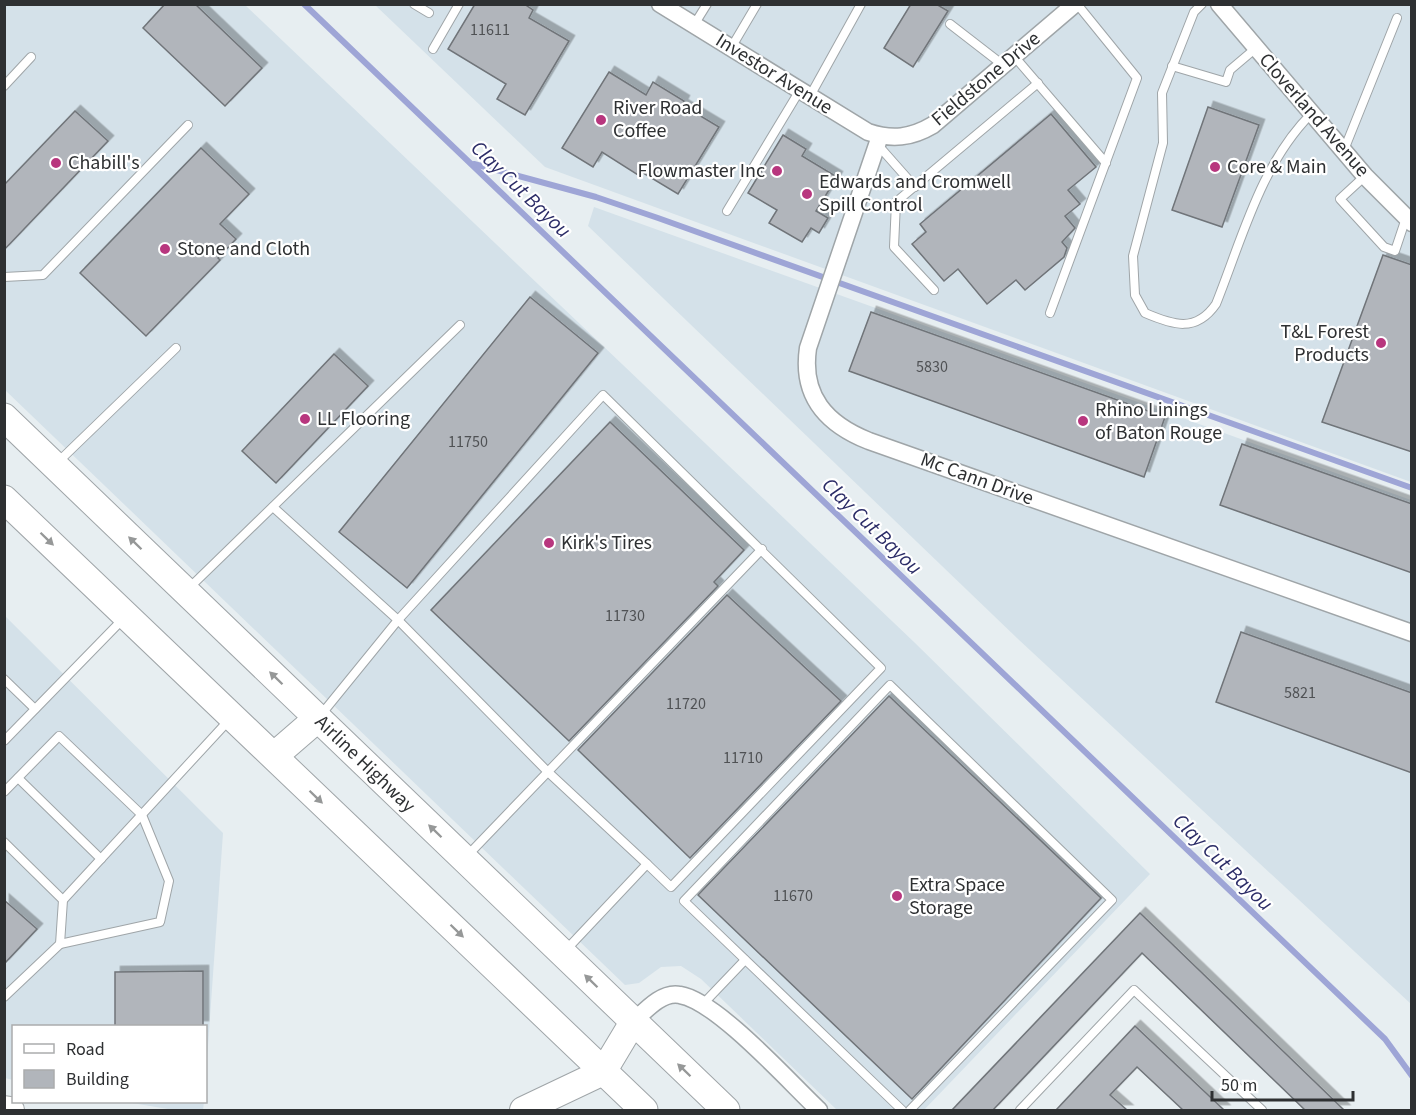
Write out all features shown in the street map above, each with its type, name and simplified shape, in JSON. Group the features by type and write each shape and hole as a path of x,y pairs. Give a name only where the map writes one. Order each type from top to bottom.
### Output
{"highway":[{"name":"Airline Highway","path":"4,417 726,1110"},
{"path":"4,499 644,1110"},
{"path":"274,756 318,718"}],"main road":[{"path":"523,1110 603,1072 633,1022"},
{"path":"4,1109 11,1110"}],"street":[{"name":"Investor Avenue","path":"660,4 882,139"},
{"name":"Fieldstone Drive","path":"882,139 915,134 933,124 1076,4"},
{"name":"Cloverland Avenue","path":"1220,4 1365,176 1409,220"},
{"name":"Mc Cann Drive","path":"882,139 834,269 808,348 808,378 820,408 829,418 851,434 1412,633"},
{"path":"633,1022 654,1003 667,996 680,994 702,1005 740,1034 819,1110"}],"lane":[{"path":"414,4 429,13"},
{"path":"433,49 459,4"},
{"path":"694,25 707,4"},
{"path":"731,48 757,4"},
{"path":"727,211 861,4"},
{"path":"1050,313 1137,78 1076,4"},
{"path":"1202,4 1194,12 1162,93 1163,143 1133,256 1135,295 1145,313 1185,324 1207,316 1216,304 1274,159 1291,133 1311,114"},
{"path":"1344,150 1397,18"},
{"path":"950,24 1009,60 1038,83 1106,163"},
{"path":"1173,66 1226,82 1230,70 1256,48"},
{"path":"4,86 31,57"},
{"path":"934,290 894,246 896,202 1038,83"},
{"path":"4,277 43,275 188,124"},
{"path":"882,139 915,186"},
{"path":"1365,176 1340,200 1384,247 1395,251 1409,220"},
{"path":"185,591 460,325"},
{"path":"55,465 176,348"},
{"path":"273,507 398,620 548,772 671,887 881,668 603,395 398,620 318,718"},
{"path":"464,859 762,549"},
{"path":"4,741 126,615"},
{"path":"4,679 35,709"},
{"path":"902,1110 684,901 890,685 1112,900 910,1110"},
{"path":"60,944 63,900 232,717"},
{"path":"4,792 58,736 142,815 169,881 160,922 60,944 4,997"},
{"path":"18,778 101,859"},
{"path":"4,842 63,900"},
{"path":"563,954 647,864"},
{"path":"702,1005 745,960"},
{"path":"1020,1110 1134,990 1262,1110"}],"shaded area":[{"path":"4,5 245,5 914,642 1150,874 924,1110 837,1110 701,979 681,966 661,967 639,983 625,985 5,390"},
{"path":"375,5 1411,5 1411,482 545,167"},
{"path":"594,207 1411,500 1411,1004 1018,639 588,226"},
{"path":"4,615 223,833 207,1060 207,1025 12,1025 12,1080 5,1078"},
{"path":"132,1103 204,1103 203,1110 174,1110"}],"building":[{"path":"165,4 195,4 262,68 225,106 143,28"},
{"path":"475,4 524,4 533,10 529,18 569,41 525,115 497,99 506,84 448,49"},
{"path":"911,4 936,4 948,11 913,67 884,48"},
{"path":"609,72 646,95 653,82 684,101 682,105 719,127 678,194 640,171 638,175 602,152 593,167 562,148"},
{"name":"Core & Main","path":"1208,107 1259,125 1222,227 1172,210"},
{"name":"Chabill's","path":"75,111 108,141 4,250 4,185"},
{"path":"1051,114 1096,167 1068,190 1080,204 1065,216 1075,228 1062,242 1067,248 1064,257 1025,290 1016,280 987,304 958,269 944,281 912,244 926,232 920,224"},
{"path":"783,135 806,149 802,156 837,177 816,211 828,218 819,233 811,228 802,242 769,223 777,210 748,193"},
{"name":"Stone and Cloth","path":"201,148 249,194 220,224 236,239 218,258 220,260 146,336 80,273"},
{"name":"T&L Forest Products","path":"1383,255 1412,265 1412,452 1322,422"},
{"path":"530,297 598,353 407,588 339,532"},
{"path":"871,312 1165,417 1144,477 849,371"},
{"name":"LL Flooring","path":"334,354 368,386 276,483 242,451"},
{"path":"610,422 744,550 714,582 718,586 569,741 431,610"},
{"path":"1242,444 1412,504 1412,573 1220,505"},
{"path":"727,595 841,701 690,858 578,750"},
{"path":"1241,632 1412,693 1412,773 1216,702"},
{"path":"889,696 1101,898 912,1099 698,895"},
{"path":"4,900 37,929 4,964"},
{"path":"1140,913 1344,1110 1305,1110 1142,953 993,1110 952,1110"},
{"path":"203,971 203,1025 115,1025 115,972"},
{"path":"1135,1026 1224,1110 1183,1110 1137,1067 1110,1095 1127,1110 1056,1110"}],"waterway":[{"name":"Clay Cut Bayou","path":"304,4 1385,1039 1412,1076"},
{"path":"474,164 596,197 658,218 1412,488"}],"place":[{"name":"River Road Coffee","path":"601,120"},
{"name":"Chabill's","path":"56,163"},
{"name":"Core & Main","path":"1215,167"},
{"name":"Flowmaster Inc","path":"777,171"},
{"name":"Edwards and Cromwell Spill Control","path":"807,194"},
{"name":"Stone and Cloth","path":"165,249"},
{"name":"T&L Forest Products","path":"1381,343"},
{"name":"LL Flooring","path":"305,419"},
{"name":"Rhino Linings of Baton Rouge","path":"1083,421"},
{"name":"Kirk's Tires","path":"549,543"},
{"name":"Extra Space Storage","path":"897,896"}]}
